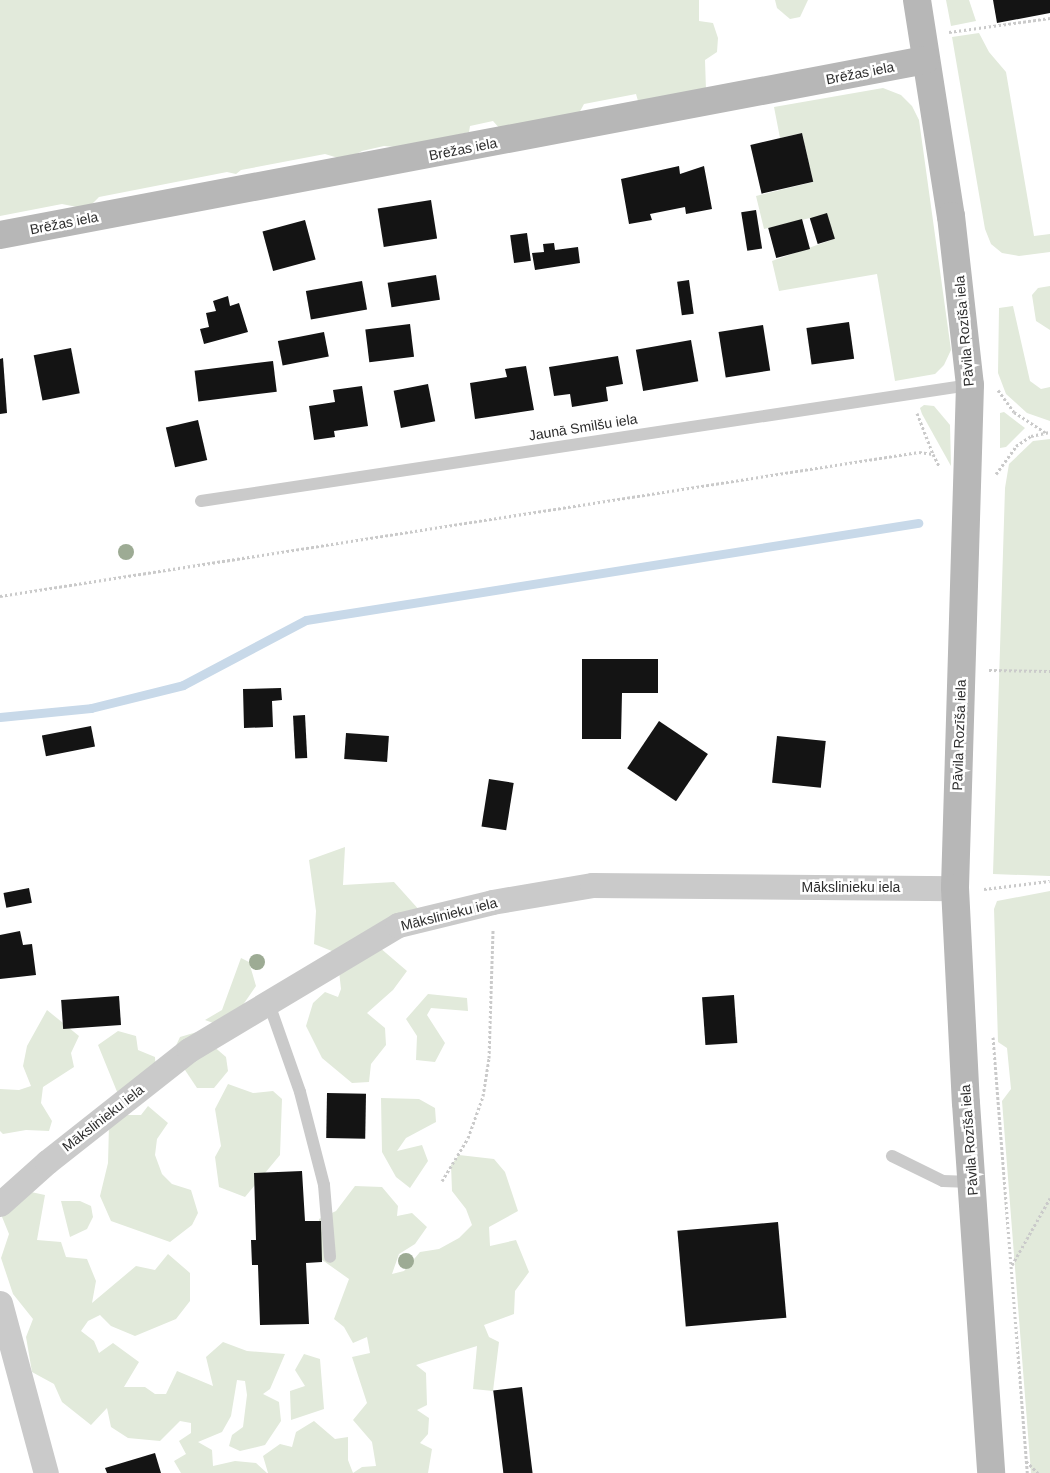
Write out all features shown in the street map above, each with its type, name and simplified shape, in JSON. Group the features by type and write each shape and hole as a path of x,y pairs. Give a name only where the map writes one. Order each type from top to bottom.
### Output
{"main road":[{"name":"Pāvila Rozīša iela","path":"917,0 951,216 982,385 961,668 955,888 971,1182 991,1473"},
{"name":"Brēžas iela","path":"0,235 925,60"}],"street":[{"name":"Mākslinieku iela","path":"0,1204 47,1162 190,1050 268,1001 398,925 492,902 592,886 955,888"},
{"path":"0,1303 46,1473"}],"lane":[{"name":"Jaunā Smilšu iela","path":"202,501 910,394 982,385"},
{"path":"268,1001 300,1092 324,1185 330,1257"},
{"path":"892,1156 943,1181 971,1182"}],"path":[{"path":"943,33 1050,18"},
{"path":"982,385 1014,412 1048,432"},
{"path":"910,394 933,454 939,467 945,471"},
{"path":"995,476 1016,446 1031,436 1048,432"},
{"path":"0,596 919,452 933,454"},
{"path":"961,668 1050,671"},
{"path":"955,888 978,890 1050,881"},
{"path":"442,1181 468,1138 483,1096 489,1058 492,994 492,902"},
{"path":"993,1028 1026,1473"},
{"path":"1011,1267 1050,1198"},
{"path":"1026,1461 1038,1473"}],"green space":[{"path":"0,0 699,0 699,21 713,23 718,38 717,52 705,60 706,90 638,101 636,94 584,104 577,117 501,130 493,121 470,126 469,132 405,148 384,146 362,151 345,160 325,154 241,170 236,174 227,172 99,197 87,209 62,204 0,216"},
{"path":"775,0 808,0 800,17 790,19 777,8"},
{"path":"946,0 969,0 976,21 951,26"},
{"path":"979,33 989,52 1006,72 1034,236 1050,234 1050,252 1019,256 1002,253 991,244 985,229 952,37"},
{"path":"883,88 901,95 912,106 919,120 951,350 944,365 935,374 895,381 877,274 779,291 772,261 834,239 810,218 764,229 756,196 813,182 802,133 780,138 774,107"},
{"path":"1050,286 1050,330 1036,321 1032,295 1038,288"},
{"path":"1013,306 1030,381 1041,389 1050,387 1050,421 1027,413 1006,394 998,373 999,308"},
{"path":"924,405 934,406 950,425 951,466 922,414 920,408"},
{"path":"1004,412 1025,428 1006,447 1000,448 1000,413"},
{"path":"1050,439 1050,876 993,874 1005,488 1009,464 1033,441"},
{"path":"345,847 343,885 394,882 421,912 379,947 407,971 393,990 367,1013 385,1028 386,1045 371,1064 369,1082 352,1083 322,1058 306,1026 313,1003 325,992 338,997 341,989 337,953 314,944 316,911 309,860"},
{"path":"1050,891 1050,1473 1031,1473 1002,1101 1011,1089 1007,1048 998,1042 994,909 997,901"},
{"path":"241,958 249,962 256,986 238,1012 216,1024 205,1020 222,1010"},
{"path":"428,994 467,998 468,1011 431,1008 427,1015 445,1043 435,1062 416,1060 417,1036 406,1019"},
{"path":"47,1010 79,1036 71,1053 74,1067 43,1087 41,1103 52,1121 49,1131 26,1130 3,1134 0,1131 0,1089 19,1090 31,1086 23,1066 27,1046"},
{"path":"118,1031 136,1036 138,1050 155,1057 157,1091 120,1099 98,1045"},
{"path":"197,1032 226,1057 228,1071 214,1088 197,1088 173,1052 180,1037"},
{"path":"228,1084 253,1093 273,1091 282,1099 280,1155 245,1197 219,1187 215,1157 221,1146 215,1109"},
{"path":"381,1098 419,1099 435,1108 436,1122 406,1138 397,1151 422,1145 428,1161 410,1188 396,1177 382,1152"},
{"path":"148,1106 168,1123 157,1139 155,1155 162,1174 172,1184 191,1190 198,1213 192,1225 170,1242 111,1221 100,1196 108,1163 109,1125 122,1115 141,1115"},
{"path":"459,1155 494,1159 505,1172 518,1211 489,1227 490,1246 516,1240 529,1272 515,1291 514,1314 484,1325 489,1337 499,1342 493,1391 473,1389 477,1346 416,1365 426,1373 427,1405 417,1410 429,1418 428,1434 420,1443 432,1449 428,1473 353,1473 362,1467 376,1466 372,1442 353,1420 367,1403 352,1357 370,1353 367,1337 353,1343 344,1327 334,1319 349,1279 318,1257 319,1219 336,1211 355,1186 382,1187 398,1206 397,1216 412,1213 427,1227 415,1244 399,1254 392,1274 404,1271 420,1252 439,1249 459,1238 472,1225 466,1209 452,1191 451,1165"},
{"path":"17,1189 45,1195 37,1240 61,1242 66,1257 87,1259 96,1281 92,1303 136,1266 155,1270 168,1254 190,1273 190,1301 176,1319 135,1336 111,1326 100,1315 88,1321 81,1331 94,1341 99,1353 113,1343 139,1362 124,1387 145,1387 155,1394 166,1394 177,1371 213,1386 206,1357 223,1342 247,1351 285,1354 270,1389 263,1394 279,1402 281,1421 265,1445 240,1451 229,1446 232,1435 243,1427 247,1395 245,1381 237,1380 231,1416 222,1432 198,1442 212,1450 213,1466 235,1461 256,1463 267,1473 181,1473 174,1461 186,1454 179,1441 191,1433 191,1423 180,1421 160,1441 128,1438 111,1427 107,1408 91,1425 62,1402 54,1384 32,1372 26,1337 33,1319 13,1294 1,1258 9,1234 0,1212"},
{"path":"61,1201 80,1201 91,1206 93,1217 87,1229 70,1237"},
{"path":"304,1354 320,1359 324,1409 291,1420 290,1391 305,1386 295,1370"},
{"path":"314,1421 335,1439 348,1437 348,1460 353,1473 268,1473 263,1456 280,1444 292,1447 296,1432"}],"building":[{"path":"993,0 1050,0 1050,13 997,23"},
{"path":"802,133 813,182 762,194 750,145"},
{"path":"679,166 680,174 704,166 712,209 686,214 685,207 650,214 652,220 629,224 621,179"},
{"path":"431,200 437,239 384,247 378,208"},
{"path":"756,210 762,249 747,251 741,212"},
{"path":"827,213 835,239 818,244 810,218"},
{"path":"802,219 810,249 776,258 768,228"},
{"path":"305,220 316,260 273,271 262,231"},
{"path":"527,233 531,261 514,263 510,235"},
{"path":"554,243 555,250 578,247 580,263 535,270 532,253 544,252 543,244"},
{"path":"436,275 440,300 392,307 388,283"},
{"path":"689,280 694,314 682,315 677,282"},
{"path":"362,281 367,310 311,319 306,291"},
{"path":"228,296 230,306 239,303 248,332 204,344 200,329 209,327 206,313 216,311 213,301"},
{"path":"849,322 854,359 812,365 806,328"},
{"path":"410,324 414,357 369,362 365,329"},
{"path":"763,325 770,370 726,377 719,332"},
{"path":"324,332 329,357 283,366 278,341"},
{"path":"691,340 698,381 643,391 636,350"},
{"path":"71,348 80,393 42,400 34,355"},
{"path":"618,356 623,384 606,387 608,401 572,407 570,394 554,396 549,367"},
{"path":"3,358 7,413 0,414 0,359"},
{"path":"273,361 277,392 198,401 195,371"},
{"path":"526,366 534,410 475,419 470,383 507,377 505,369"},
{"path":"428,384 435,421 401,428 394,391"},
{"path":"362,386 368,426 334,431 335,437 314,440 309,406 335,402 333,390"},
{"path":"198,420 207,460 175,467 166,427"},
{"path":"582,659 658,659 658,693 622,693 621,739 582,739"},
{"path":"281,688 282,700 272,701 273,727 244,728 243,689"},
{"path":"305,715 307,758 295,759 293,716"},
{"path":"659,721 708,754 676,801 627,768"},
{"path":"91,726 95,747 46,756 42,736"},
{"path":"346,733 389,736 387,762 344,759"},
{"path":"777,736 826,741 821,788 772,783"},
{"path":"489,779 514,783 506,830 481,826"},
{"path":"29,888 32,903 6,908 3,893"},
{"path":"20,931 23,945 32,944 36,975 0,979 0,935"},
{"path":"734,995 737,1043 705,1045 702,997"},
{"path":"119,996 121,1025 63,1029 61,1000"},
{"path":"327,1093 366,1094 365,1139 326,1138"},
{"path":"302,1171 305,1221 321,1221 322,1262 306,1263 309,1324 260,1325 258,1265 252,1265 251,1240 256,1240 254,1173"},
{"path":"778,1222 786,1318 686,1326 677,1231"},
{"path":"522,1387 533,1473 503,1473 493,1391"},
{"path":"155,1453 161,1473 107,1473 105,1468"}],"waterway":[{"path":"0,717 91,708 183,685 306,620 918,523"}]}
